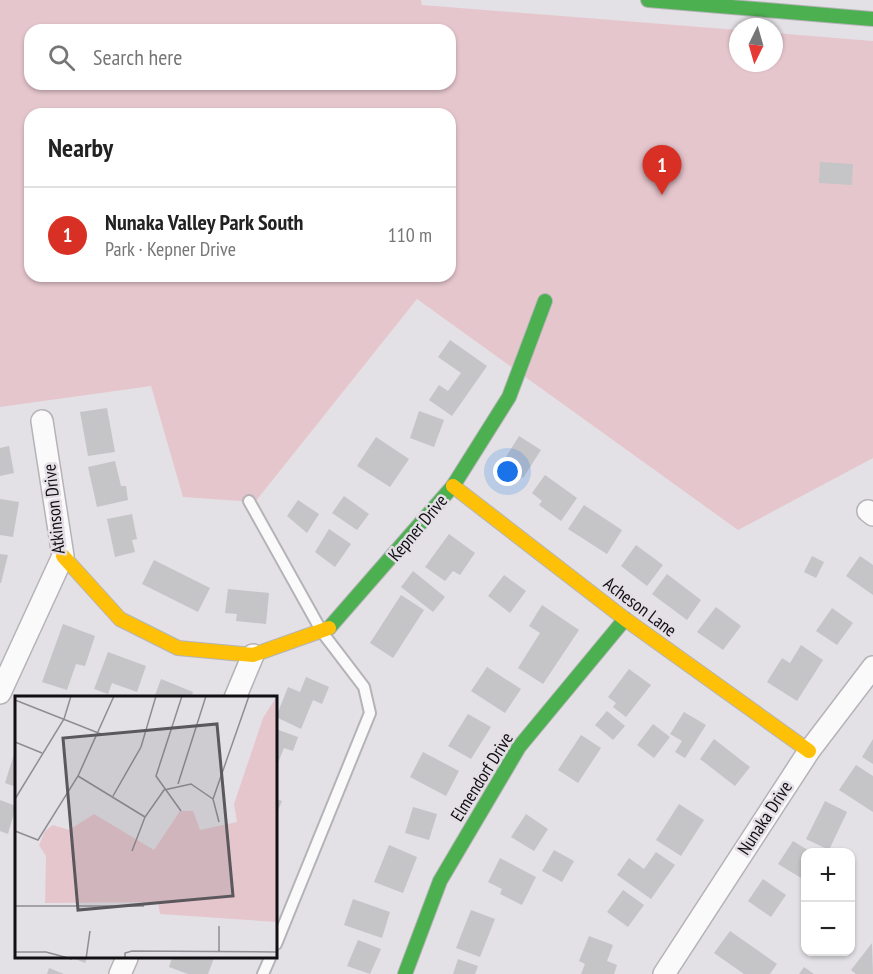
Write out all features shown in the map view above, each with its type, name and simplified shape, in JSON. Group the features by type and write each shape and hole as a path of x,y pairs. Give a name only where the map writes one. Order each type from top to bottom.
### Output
{"street":[{"path":"648,0 873,19"},
{"name":"Kepner Drive","path":"253,655 331,627 453,486 509,397 545,301"},
{"name":"Atkinson Drive","path":"0,693 63,556 42,421"},
{"name":"Acheson Lane","path":"453,486 625,619 809,751"},
{"path":"63,556 120,619 178,648 253,655 236,696"},
{"name":"Elmendorf Drive","path":"405,974 440,881 519,747 625,619"},
{"name":"Nunaka Drive","path":"664,974 809,751 873,667"},
{"path":"120,974 126,959"}],"lane":[{"path":"249,501 322,632 364,687 370,713 278,939"},
{"path":"263,974 269,959"}],"shaded area":[{"path":"0,0 421,0 422,5 729,29 729,72 783,72 783,34 873,41 873,458 738,530 417,299 255,502 183,497 151,386 0,407"}],"building":[{"path":"820,162 853,164 852,185 819,183"},
{"path":"450,340 487,366 452,416 429,400 439,385 448,391 461,373 438,357"},
{"path":"107,408 115,452 88,456 80,412"},
{"path":"419,411 444,420 434,447 410,438"},
{"path":"519,436 541,450 523,478 501,465"},
{"path":"376,437 409,459 390,487 357,466"},
{"path":"9,446 14,473 0,476 0,448"},
{"path":"115,461 121,486 126,486 128,500 97,507 88,467"},
{"path":"545,475 577,498 561,521 539,505 542,501 532,493"},
{"path":"344,496 369,514 357,530 332,513"},
{"path":"0,499 19,502 13,537 0,535"},
{"path":"298,500 319,514 307,533 287,516"},
{"path":"584,505 622,530 607,554 568,529"},
{"path":"132,514 137,539 132,540 135,552 115,557 107,519"},
{"path":"329,529 351,544 335,567 315,552"},
{"path":"449,534 475,553 460,575 453,571 445,581 425,567"},
{"path":"636,545 663,565 647,586 621,566"},
{"path":"0,554 8,555 1,583 0,583"},
{"path":"812,556 824,562 816,578 804,572"},
{"path":"860,556 873,565 873,595 846,576"},
{"path":"154,560 210,588 198,612 142,584"},
{"path":"413,571 445,597 433,612 401,587"},
{"path":"667,574 701,600 687,620 652,594"},
{"path":"504,575 526,591 510,613 488,596"},
{"path":"228,589 269,593 266,624 236,621 237,614 225,613"},
{"path":"401,595 424,610 393,658 370,643"},
{"path":"542,605 579,630 543,684 518,668 540,633 529,626"},
{"path":"716,607 741,626 723,650 697,632"},
{"path":"832,608 853,623 837,645 816,631"},
{"path":"63,624 95,636 85,666 76,664 67,690 42,682"},
{"path":"801,645 823,660 797,701 767,682 782,658 790,663"},
{"path":"108,652 146,666 137,692 112,683 108,694 94,689"},
{"path":"487,667 521,689 505,713 471,691"},
{"path":"629,669 651,685 626,717 613,707 616,703 608,697"},
{"path":"306,677 329,687 322,704 313,700 301,729 278,718 278,712 288,687 300,692"},
{"path":"161,679 193,692 192,696 155,696"},
{"path":"607,711 625,726 613,740 595,725"},
{"path":"684,712 706,725 685,758 675,752 682,741 670,734"},
{"path":"468,714 491,727 471,759 448,746"},
{"path":"653,724 670,737 654,758 637,745"},
{"path":"278,730 298,737 293,751 284,748 278,763"},
{"path":"581,735 601,748 578,783 558,770"},
{"path":"714,739 750,767 735,786 700,759"},
{"path":"873,739 873,764 862,757"},
{"path":"15,751 15,787 5,783"},
{"path":"423,752 459,771 446,796 410,777"},
{"path":"856,765 873,776 873,812 839,790"},
{"path":"0,800 15,806 15,810 8,834 0,831"},
{"path":"825,801 847,812 830,848 825,848 806,839"},
{"path":"679,804 704,820 681,856 656,840"},
{"path":"413,807 437,814 429,840 405,833"},
{"path":"526,814 548,829 534,851 511,837"},
{"path":"793,841 804,848 801,848 801,878 778,864"},
{"path":"389,845 417,857 403,893 374,882"},
{"path":"554,850 574,861 562,882 542,871"},
{"path":"656,852 675,865 651,899 617,875 629,858 644,869"},
{"path":"500,858 536,877 522,905 500,894 502,889 488,882"},
{"path":"763,879 786,895 771,917 748,901"},
{"path":"623,890 644,905 628,927 607,912"},
{"path":"353,899 390,912 382,938 344,925"},
{"path":"471,910 495,919 480,957 456,948"},
{"path":"730,931 777,964 770,974 744,974 714,953"},
{"path":"589,936 613,945 607,961 617,965 614,974 581,974 585,964 579,961"},
{"path":"358,940 381,949 370,974 347,966"},
{"path":"872,943 873,974 856,974 851,970"},
{"path":"172,959 214,959 208,974 188,974 169,967"},
{"path":"458,959 478,966 475,974 453,974"},
{"path":"804,967 814,974 799,974"},
{"path":"49,968 64,974 47,974"}],"traffic: fast":[{"path":"648,0 873,19"},
{"path":"329,628 453,486 509,397 545,301"},
{"path":"405,974 440,881 519,747 625,619"}],"traffic: slow":[{"path":"453,486 625,619 809,751"},
{"path":"63,556 120,619 178,648 253,655 329,628"}],"place":[{"name":"Nunaka Valley Park South","path":"662,195"}]}
